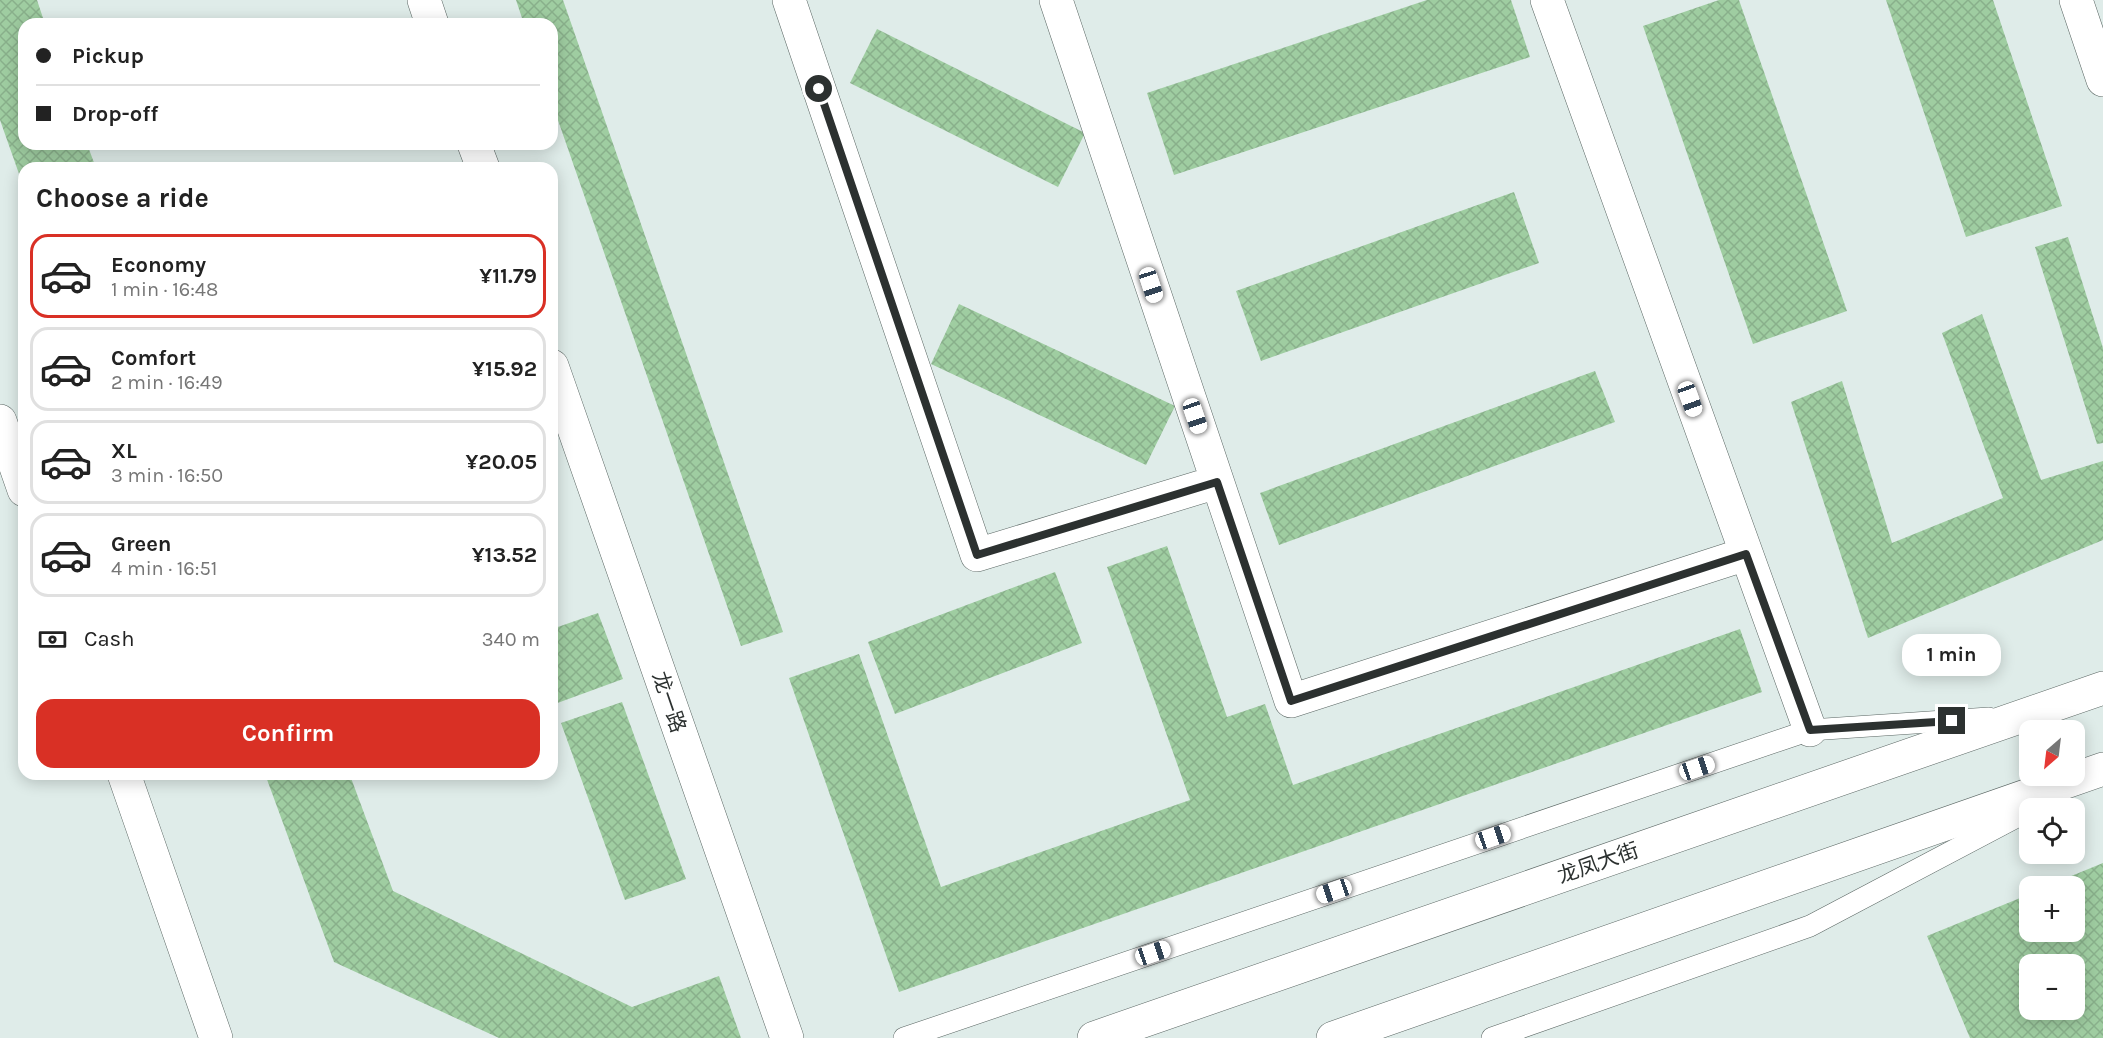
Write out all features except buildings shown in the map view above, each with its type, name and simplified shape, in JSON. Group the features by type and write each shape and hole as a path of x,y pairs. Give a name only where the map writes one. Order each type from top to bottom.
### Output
{"street":[{"path":"424,0 430,18"},
{"path":"789,0 977,555 1217,482"},
{"path":"1056,0 1291,701 1746,554"},
{"path":"1547,0 1810,730"},
{"path":"2076,0 2103,80"},
{"name":"龙一路","path":"558,383 787,1038"},
{"path":"0,422 18,473"},
{"name":"龙凤大街","path":"1094,1038 2103,688"},
{"path":"1333,1038 2103,770"},
{"path":"126,780 216,1038"}],"lane":[{"path":"904,1038 1810,730 2023,716"},
{"path":"2051,798 2103,770"},
{"path":"1492,1038 1810,926 2019,815"}],"route":[{"path":"819,89 977,555 1217,482 1291,701 1746,554 1810,730 1952,721"}]}
